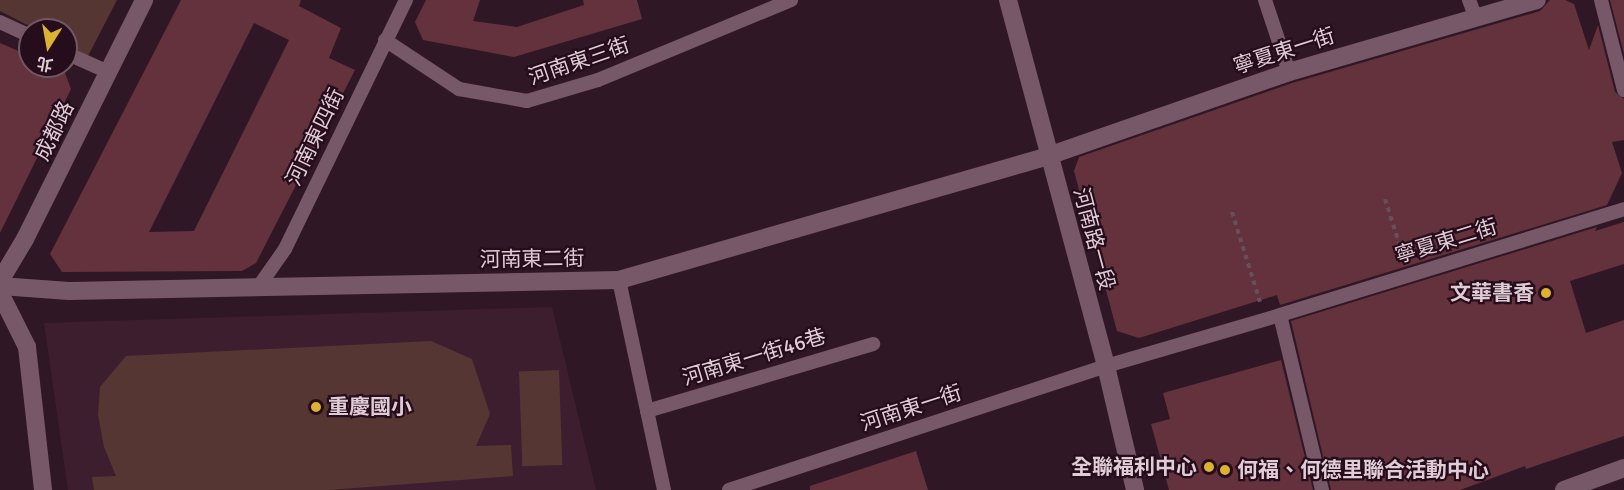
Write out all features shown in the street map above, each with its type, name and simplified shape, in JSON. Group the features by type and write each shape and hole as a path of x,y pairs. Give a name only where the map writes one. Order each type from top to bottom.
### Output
{"street":[{"name":"成都路","path":"0,281 26,239 144,0"},
{"name":"河南路一段","path":"1008,0 1106,366 1135,490"},
{"name":"寧夏東一街","path":"1048,156 1289,72 1537,0"},
{"name":"河南東二街","path":"0,286 69,291 619,280 1048,156"},
{"path":"0,293 27,347 43,490"},
{"path":"1564,490 1624,468"}],"lane":[{"name":"河南東四街","path":"256,289 285,249 406,0"},
{"name":"河南東三街","path":"385,40 459,89 527,101 598,80 791,0"},
{"path":"1265,0 1289,72"},
{"path":"1470,0 1476,18"},
{"path":"1601,0 1624,90"},
{"path":"0,22 18,30"},
{"path":"78,58 108,72"},
{"name":"寧夏東二街","path":"1106,366 1624,209"},
{"path":"619,280 664,490"},
{"path":"1280,315 1322,490"},
{"name":"河南東一街46巷","path":"647,411 873,344"},
{"name":"河南東一街","path":"729,490 1106,366"}],"path":[{"path":"1385,199 1401,249"},
{"path":"1232,212 1266,319"}],"shaded area":[{"path":"0,0 117,0 88,56 78,51 78,18 18,18 18,20 0,11"},
{"name":"重慶國小","path":"552,307 596,490 68,490 44,323"},
{"path":"431,341 472,359 490,414 476,446 511,445 513,476 329,490 94,490 92,477 116,476 104,447 98,415 100,387 126,356"},
{"path":"559,370 562,465 522,466 519,371"}],"building":[{"path":"181,0 301,0 299,6 341,28 329,58 355,70 256,263 242,271 62,272 50,254","holes":["254,23 289,40 194,231 149,232"]},
{"path":"426,0 480,0 473,21 517,27 584,5 583,0 637,0 642,19 514,57 423,40 415,22"},
{"path":"1550,0 1565,0 1574,4 1589,50 1598,25 1615,92 1624,99 1624,140 1612,142 1622,173 1607,205 1280,305 1277,295 1139,338 1117,331 1074,171 1079,157 1292,83 1540,11"},
{"path":"1610,0 1624,0 1624,54"},
{"path":"0,43 18,51 18,78 67,78 71,89 0,233"},
{"path":"1624,222 1624,264 1570,281 1586,333 1624,320 1624,436 1526,469 1525,466 1460,490 1331,490 1291,321 1597,227 1595,231"},
{"name":"何福、何德里聯合活動中心","path":"1281,360 1313,490 1169,490 1151,424 1170,419 1163,393"},
{"path":"916,451 928,490 810,490 810,486"}],"place":[{"name":"文華書香","path":"1546,293"},
{"name":"重慶國小","path":"316,407"},
{"name":"全聯福利中心","path":"1209,467"},
{"name":"何福、何德里聯合活動中心","path":"1225,470"}]}
